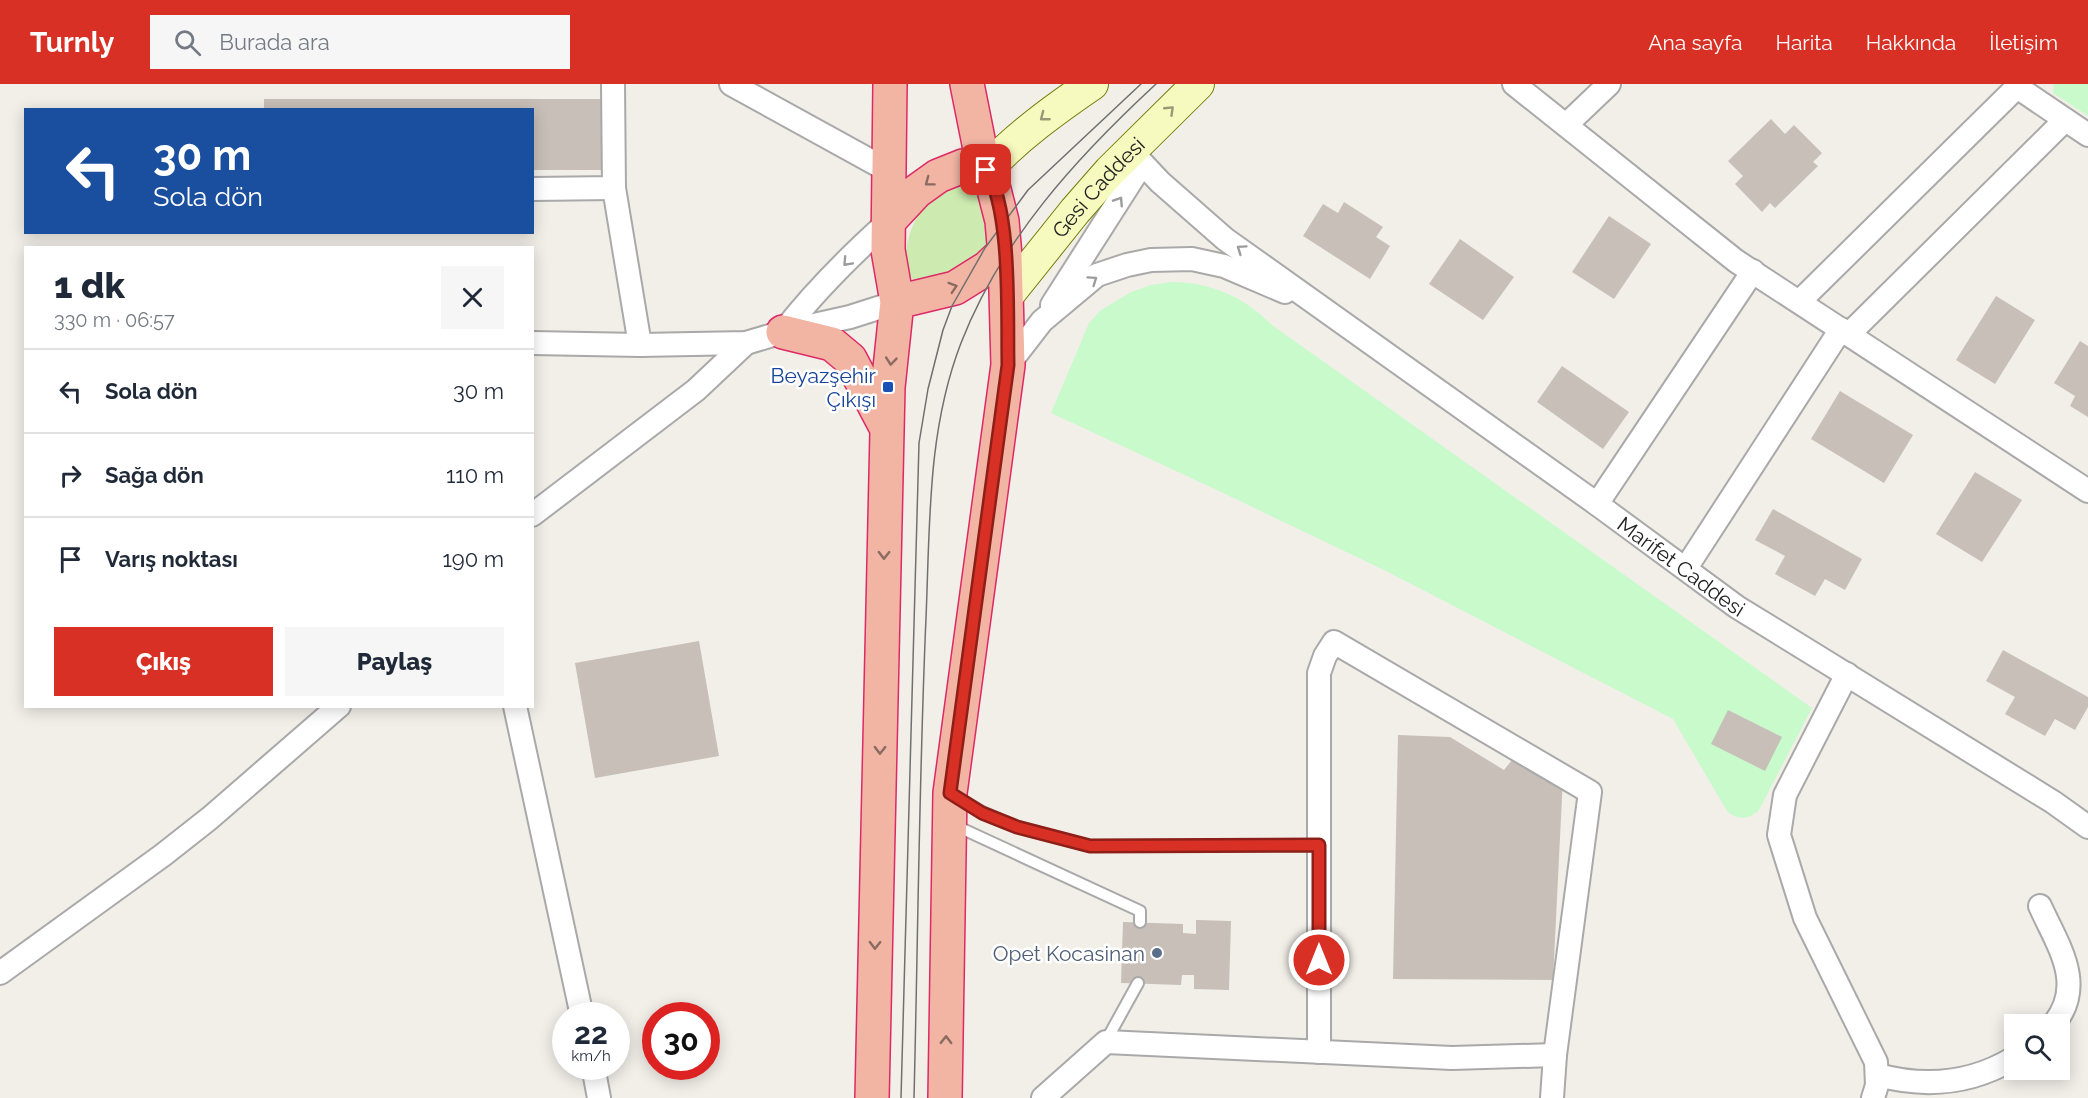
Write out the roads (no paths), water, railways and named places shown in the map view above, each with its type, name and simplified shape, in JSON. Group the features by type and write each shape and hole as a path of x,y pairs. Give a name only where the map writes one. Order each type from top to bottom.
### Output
{"highway":[{"path":"872,1098 888,387 897,302 888,250 890,84"},
{"path":"945,1098 950,808 1008,365 1007,296 999,202 991,178 982,161 967,84"},
{"path":"889,221 917,191 938,176 963,166 975,166 982,161"},
{"path":"897,302 955,288 987,268 1004,252"},
{"path":"783,332 832,344 850,359 887,429"}],"main road":[{"path":"982,161 1009,145 1092,84"},
{"name":"Gesi Caddesi","path":"1007,296 1075,211 1136,157 1198,84"}],"street":[{"path":"613,84 614,188 640,345"},
{"path":"731,84 889,171"},
{"path":"1514,84 1736,261 2088,491"},
{"path":"1566,125 1609,84"},
{"path":"1800,302 2018,85 2088,135"},
{"path":"1686,568 1845,331 2065,120"},
{"path":"1008,365 1042,321 1136,157 1225,239 1322,308"},
{"path":"534,189 614,188"},
{"path":"783,332 805,303 889,221"},
{"path":"1042,321 1097,276 1127,265 1175,258 1224,266 1322,308"},
{"path":"1597,504 1753,271"},
{"path":"534,343 640,345 746,343 850,317 897,302"},
{"name":"Marifet Caddesi","path":"1322,308 1686,568 1737,607 2053,802"},
{"path":"534,513 696,390 746,343"},
{"path":"1319,1052 1319,674 1325,656 1334,642 1590,792 1555,1055 1552,1098"},
{"path":"1847,674 1785,795 1779,835 1805,918 1876,1062 1878,1075 1873,1098"},
{"path":"0,973 163,855 210,818 337,708"},
{"path":"515,708 579,1002"},
{"path":"2053,802 2088,819"},
{"path":"2053,802 2088,827"},
{"path":"2040,906 2068,970 2068,996 2060,1014"},
{"path":"1043,1098 1106,1042 1452,1058 1555,1055"},
{"path":"1878,1075 1900,1081 1946,1083 1983,1074 2004,1063"},
{"path":"595,1080 599,1098"}],"lane":[{"path":"950,808 982,813 1017,827 1090,846 1319,845"},
{"path":"950,808 1140,911 1140,922"},
{"path":"1106,1042 1137,983"}],"tram line":[{"path":"901,1098 919,443 928,389 943,330 952,306 985,248 1028,190 1141,84"},
{"path":"914,1098 928,548 936,444 950,376 961,343 978,305 1019,235 1097,141 1156,84"}],"place":[{"name":"Beyazşehir Çıkışı","path":"888,387"},
{"name":"Opet Kocasinan","path":"1157,953"}]}
